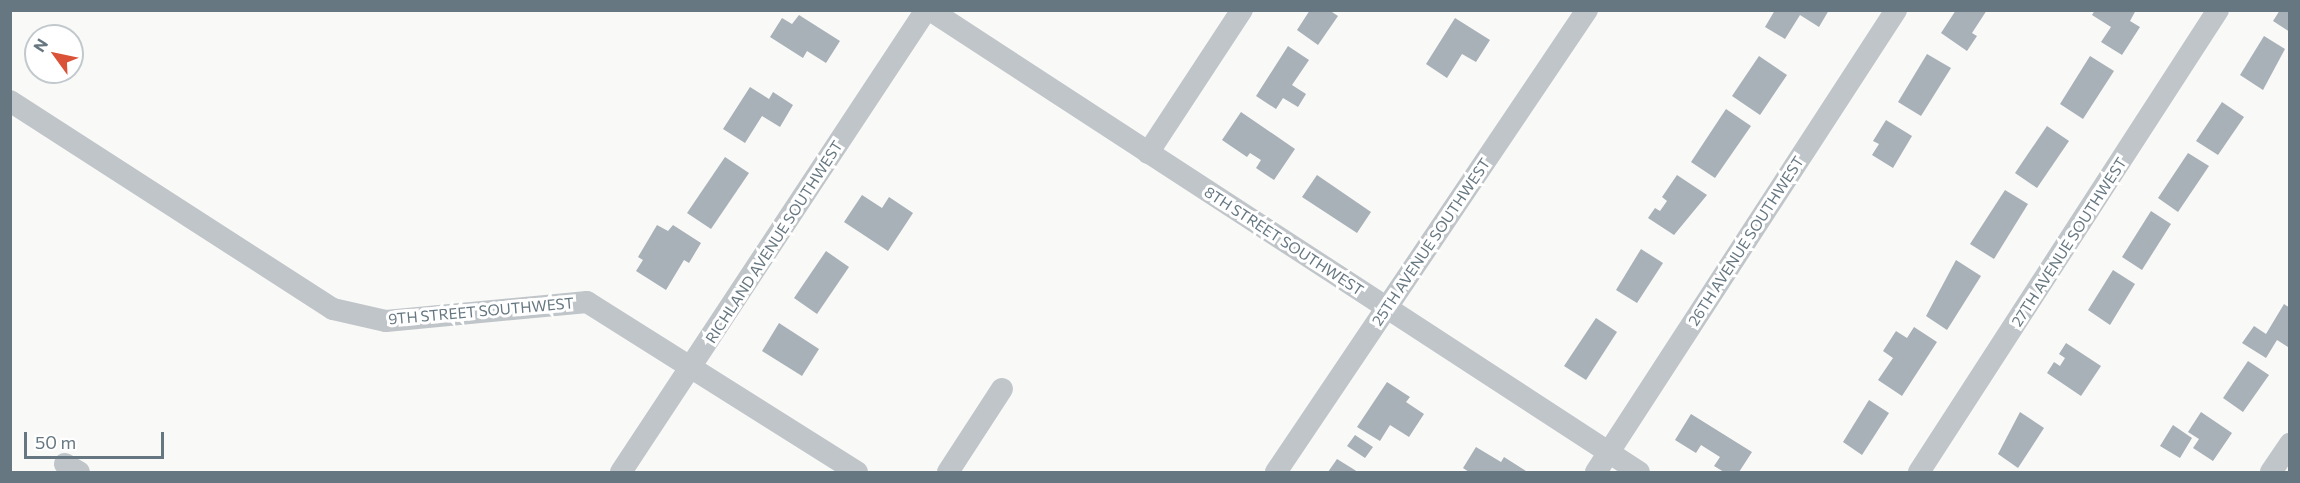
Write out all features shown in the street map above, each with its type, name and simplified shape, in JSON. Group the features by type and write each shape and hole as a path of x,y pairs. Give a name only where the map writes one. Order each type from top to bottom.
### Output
{"street":[{"name":"8TH STREET SOUTHWEST","path":"928,10 1638,472"},
{"name":"RICHLAND AVENUE SOUTHWEST","path":"621,472 928,10"},
{"path":"1148,153 1242,10"},
{"name":"25TH AVENUE SOUTHWEST","path":"1276,472 1587,10"},
{"name":"26TH AVENUE SOUTHWEST","path":"1596,472 1896,10"},
{"name":"27TH AVENUE SOUTHWEST","path":"1919,472 2218,10"},
{"name":"9TH STREET SOUTHWEST","path":"10,101 333,309 386,321 587,302 856,472"},
{"path":"948,472 1002,389"},
{"path":"2271,472 2289,444"}],"building":[{"path":"1310,10 1329,10 1338,16 1318,45 1297,30"},
{"path":"1775,10 1829,10 1819,27 1800,15 1785,39 1765,27"},
{"path":"1956,10 1987,10 1972,33 1977,36 1967,51 1941,33"},
{"path":"2095,10 2136,10 2130,21 2140,27 2122,55 2101,42 2111,27 2092,15"},
{"path":"2280,10 2290,10 2290,32 2273,21"},
{"path":"799,15 840,41 826,63 807,51 803,58 770,37 782,18 792,24"},
{"path":"1455,18 1490,40 1476,62 1462,54 1447,78 1426,64"},
{"path":"2264,36 2285,49 2263,90 2240,75"},
{"path":"1288,46 1309,60 1292,85 1306,94 1298,107 1283,98 1276,109 1256,96"},
{"path":"1927,54 1951,68 1921,116 1898,102"},
{"path":"1759,56 1787,75 1760,115 1732,96"},
{"path":"2090,56 2114,71 2083,119 2060,104"},
{"path":"750,87 769,99 773,92 793,105 780,127 762,116 745,143 723,129"},
{"path":"2222,102 2244,117 2218,155 2196,141"},
{"path":"1726,109 1751,126 1715,178 1691,162"},
{"path":"1241,112 1295,149 1274,180 1256,168 1261,160 1250,153 1247,157 1222,140"},
{"path":"1886,120 1912,136 1893,168 1872,155 1879,144 1873,141"},
{"path":"2047,126 2069,141 2037,188 2015,173"},
{"path":"2188,153 2209,166 2178,212 2158,198"},
{"path":"725,157 749,173 711,229 687,213"},
{"path":"1317,175 1371,212 1357,233 1302,197"},
{"path":"1677,175 1707,195 1674,235 1648,218 1655,208 1660,211 1667,201 1662,197"},
{"path":"2005,190 2028,204 1994,259 1970,244"},
{"path":"862,195 882,208 889,197 913,213 888,251 844,222"},
{"path":"2151,211 2171,224 2142,270 2122,257"},
{"path":"657,225 668,231 673,225 701,243 689,263 684,260 666,290 636,271 643,260 638,257"},
{"path":"1641,249 1663,263 1637,303 1616,290"},
{"path":"826,251 849,267 817,314 794,298"},
{"path":"1956,260 1981,276 1947,330 1926,316"},
{"path":"2113,270 2135,284 2110,325 2088,310"},
{"path":"2284,304 2290,308 2288,347 2277,340 2266,358 2242,343 2254,326 2266,334"},
{"path":"1596,318 1617,332 1586,380 1564,366"},
{"path":"779,323 819,349 802,376 762,351"},
{"path":"1914,327 1937,342 1902,396 1878,380 1893,358 1883,351 1896,331 1907,338"},
{"path":"2066,343 2101,366 2081,396 2047,373 2054,362 2060,366 2065,358 2059,354"},
{"path":"2248,361 2269,375 2243,412 2223,398"},
{"path":"1387,382 1410,397 1406,402 1424,414 1409,437 1390,425 1380,441 1357,427"},
{"path":"1869,400 1889,413 1862,455 1843,442"},
{"path":"2020,412 2044,428 2018,468 1998,454"},
{"path":"2201,412 2232,433 2213,461 2193,448 2199,439 2188,432"},
{"path":"1691,414 1752,452 1739,472 1724,472 1714,466 1720,457 1701,445 1696,453 1675,440"},
{"path":"2173,425 2192,438 2180,458 2160,446"},
{"path":"1355,435 1373,447 1365,458 1347,446"},
{"path":"1476,447 1501,462 1504,457 1526,471 1469,472 1463,468"},
{"path":"1337,459 1358,472 1328,472"}]}
